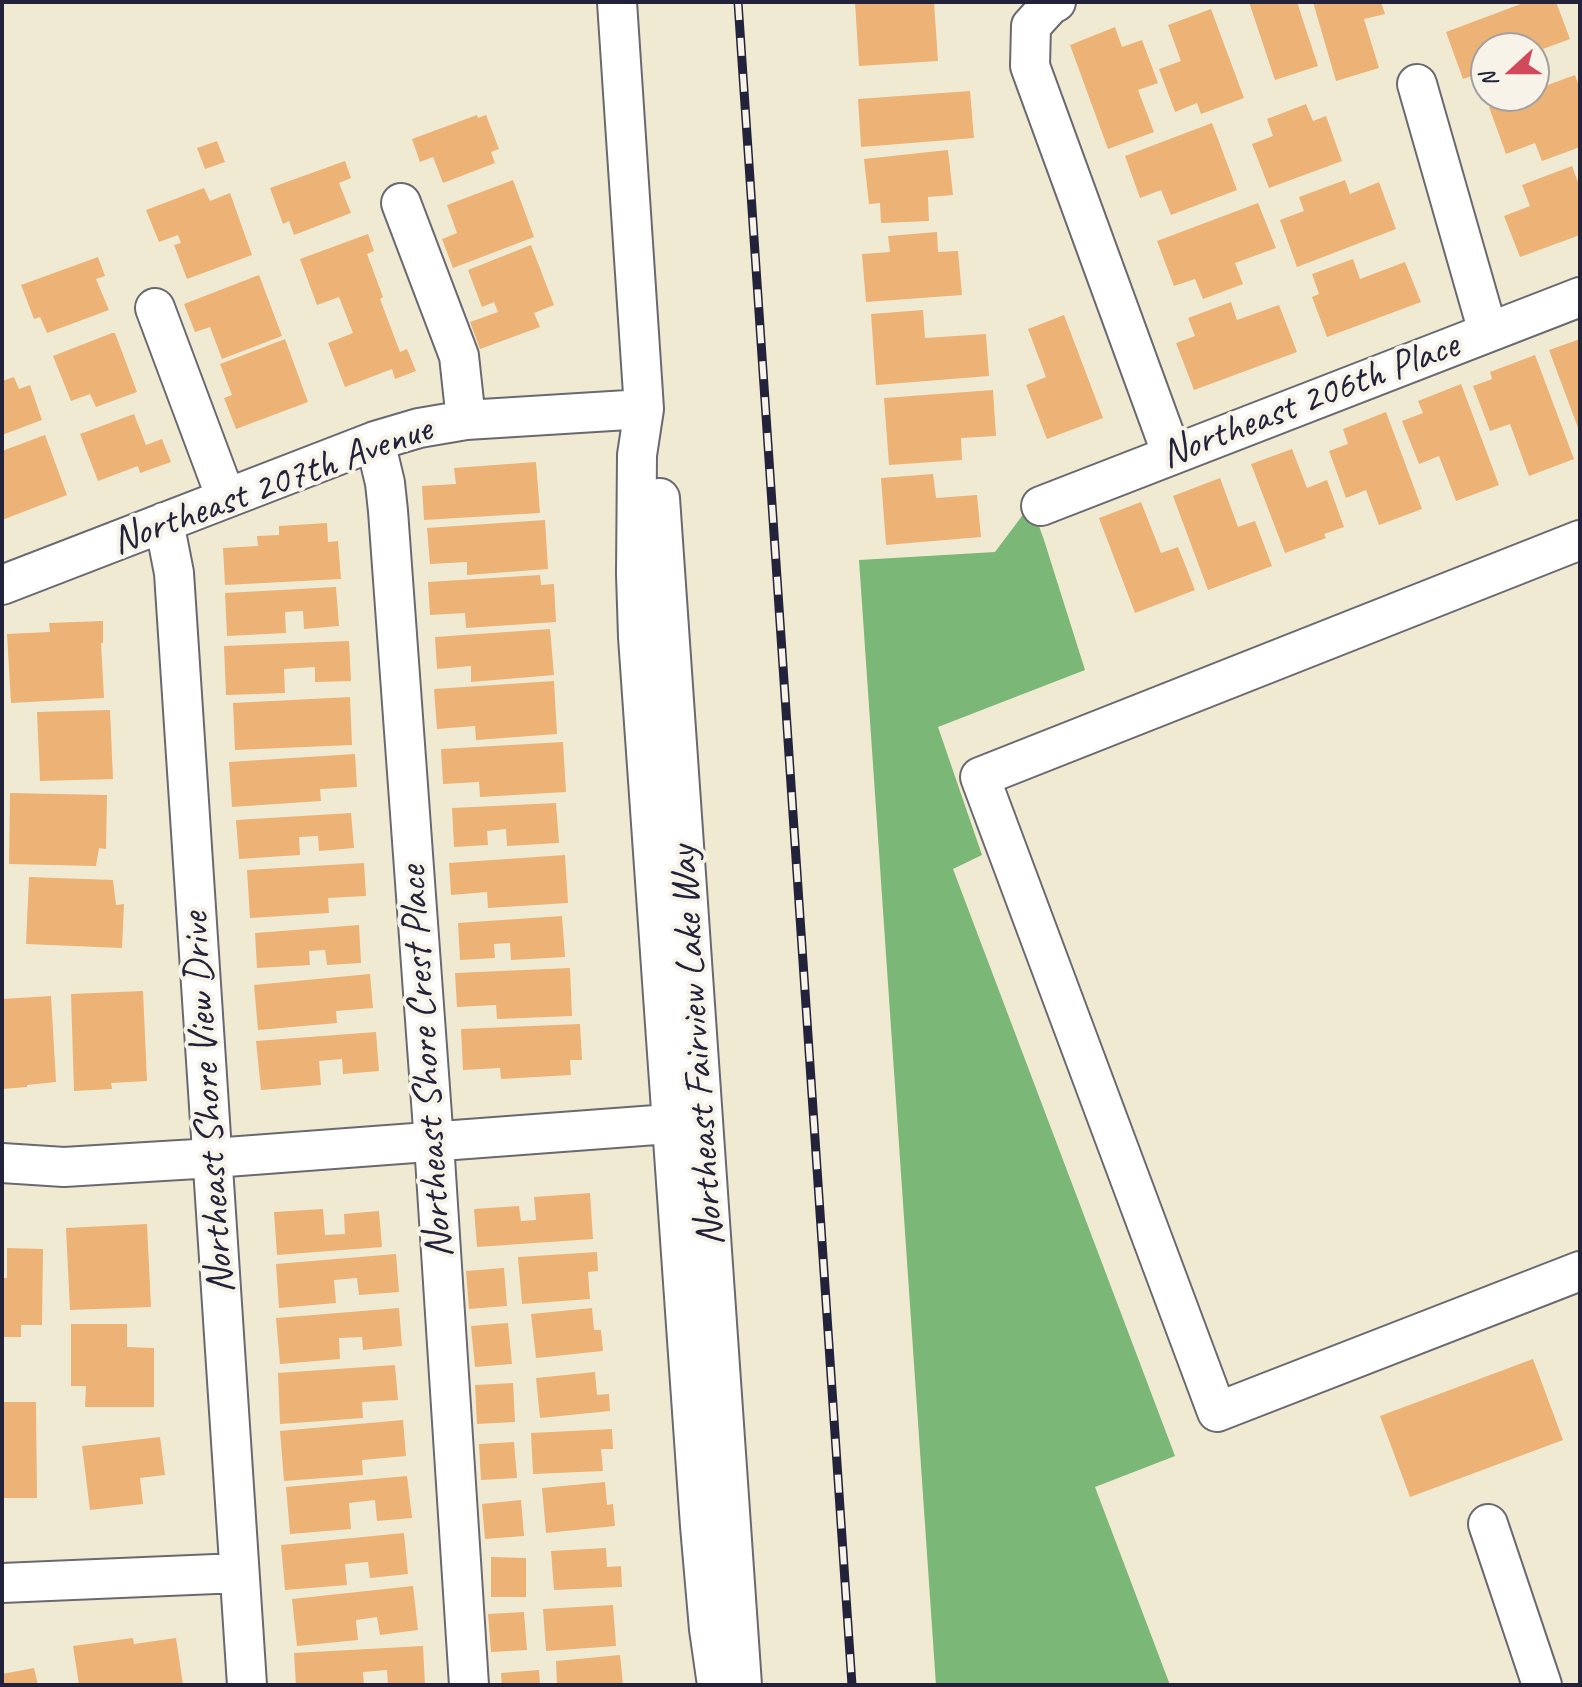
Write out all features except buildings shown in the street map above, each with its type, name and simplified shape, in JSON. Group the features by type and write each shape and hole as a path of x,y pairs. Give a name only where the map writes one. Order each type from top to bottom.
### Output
{"street":[{"name":"Northeast Fairview Lake Way","path":"617,2 644,409 656,452 688,1123 700,1526 717,1685"},
{"path":"1056,2 1031,26 1030,66 1172,455"},
{"path":"1417,84 1488,332"},
{"path":"401,203 459,356 466,420"},
{"name":"Northeast 206th Place","path":"1041,506 1580,297"},
{"path":"155,308 226,498"},
{"name":"Northeast 207th Avenue","path":"2,585 375,441 419,428 466,420 644,409"},
{"name":"Northeast Shore Crest Place","path":"375,441 388,511 469,1685"},
{"name":"Northeast Shore View Drive","path":"164,522 174,573 247,1685"},
{"path":"1580,540 980,777 1217,1412 1580,1271"},
{"name":"Northeast Fairview Lake Way","path":"688,1123 742,1685"},
{"path":"2,1163 64,1167 688,1123"},
{"path":"1488,1524 1542,1685"},
{"path":"2,1583 239,1573"}],"green space":[{"path":"1031,504 1085,670 938,727 982,855 953,869 1175,1456 1095,1487 1170,1685 936,1685 859,560 995,552"}],"railway":[{"path":"738,2 852,1685"}]}
